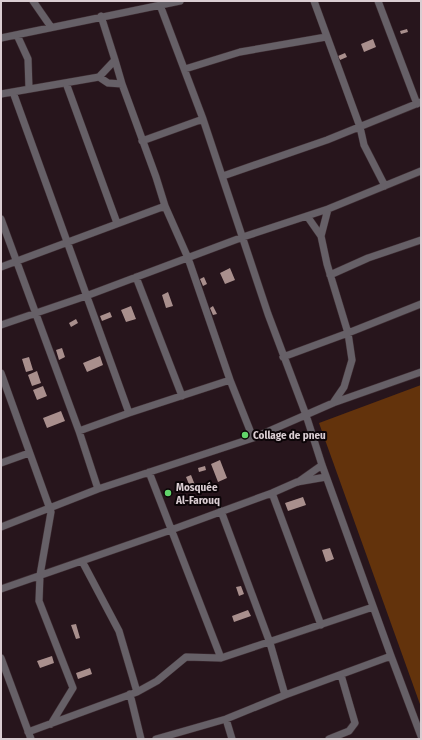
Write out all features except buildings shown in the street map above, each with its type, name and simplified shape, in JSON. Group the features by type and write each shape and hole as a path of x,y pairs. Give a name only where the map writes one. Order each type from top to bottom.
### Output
{"street":[{"path":"32,1 51,27"},
{"path":"1,38 101,16 180,1"},
{"path":"314,1 360,127 364,145 385,186"},
{"path":"224,176 308,147 419,103 378,1"},
{"path":"160,5 224,176 283,356 306,415 326,477 421,736"},
{"path":"101,16 122,84 156,176 165,206 188,258 230,380 253,438"},
{"path":"17,35 28,59 28,89"},
{"path":"185,70 240,52 326,37"},
{"path":"1,94 99,77 115,60"},
{"path":"99,77 108,83 122,84"},
{"path":"66,83 116,223"},
{"path":"12,92 129,413"},
{"path":"142,140 203,118"},
{"path":"1,325 86,296 243,237 328,209 421,171"},
{"path":"1,267 18,262 116,223 165,206"},
{"path":"321,236 328,209"},
{"path":"306,216 321,236 330,275 348,333 352,363 344,387 333,403"},
{"path":"1,219 79,432 98,490"},
{"path":"330,275 368,258 421,240"},
{"path":"136,277 182,396"},
{"path":"283,356 348,333 421,304"},
{"path":"1,527 50,507 98,490 253,438 333,403 421,372"},
{"path":"1,373 50,507 51,518 40,575 39,601 73,686 51,724"},
{"path":"79,432 129,413 230,380"},
{"path":"1,463 29,453"},
{"path":"1,589 272,493 297,482 322,465"},
{"path":"150,472 221,658"},
{"path":"297,482 326,477"},
{"path":"272,493 321,624"},
{"path":"220,511 270,643 285,695"},
{"path":"82,561 119,632 134,693 141,739"},
{"path":"1,658 30,736 51,724 134,693 157,681 186,657 221,658 270,643 373,607"},
{"path":"156,739 172,736 226,719 285,695 391,656"},
{"path":"329,739 349,731 355,723 341,675"},
{"path":"226,719 232,739"}],"shaded area":[{"path":"421,385 421,707 319,423"}],"place":[{"name":"Collage de pneu","path":"245,435"},
{"name":"Mosquée Al-Farouq","path":"168,493"}]}
